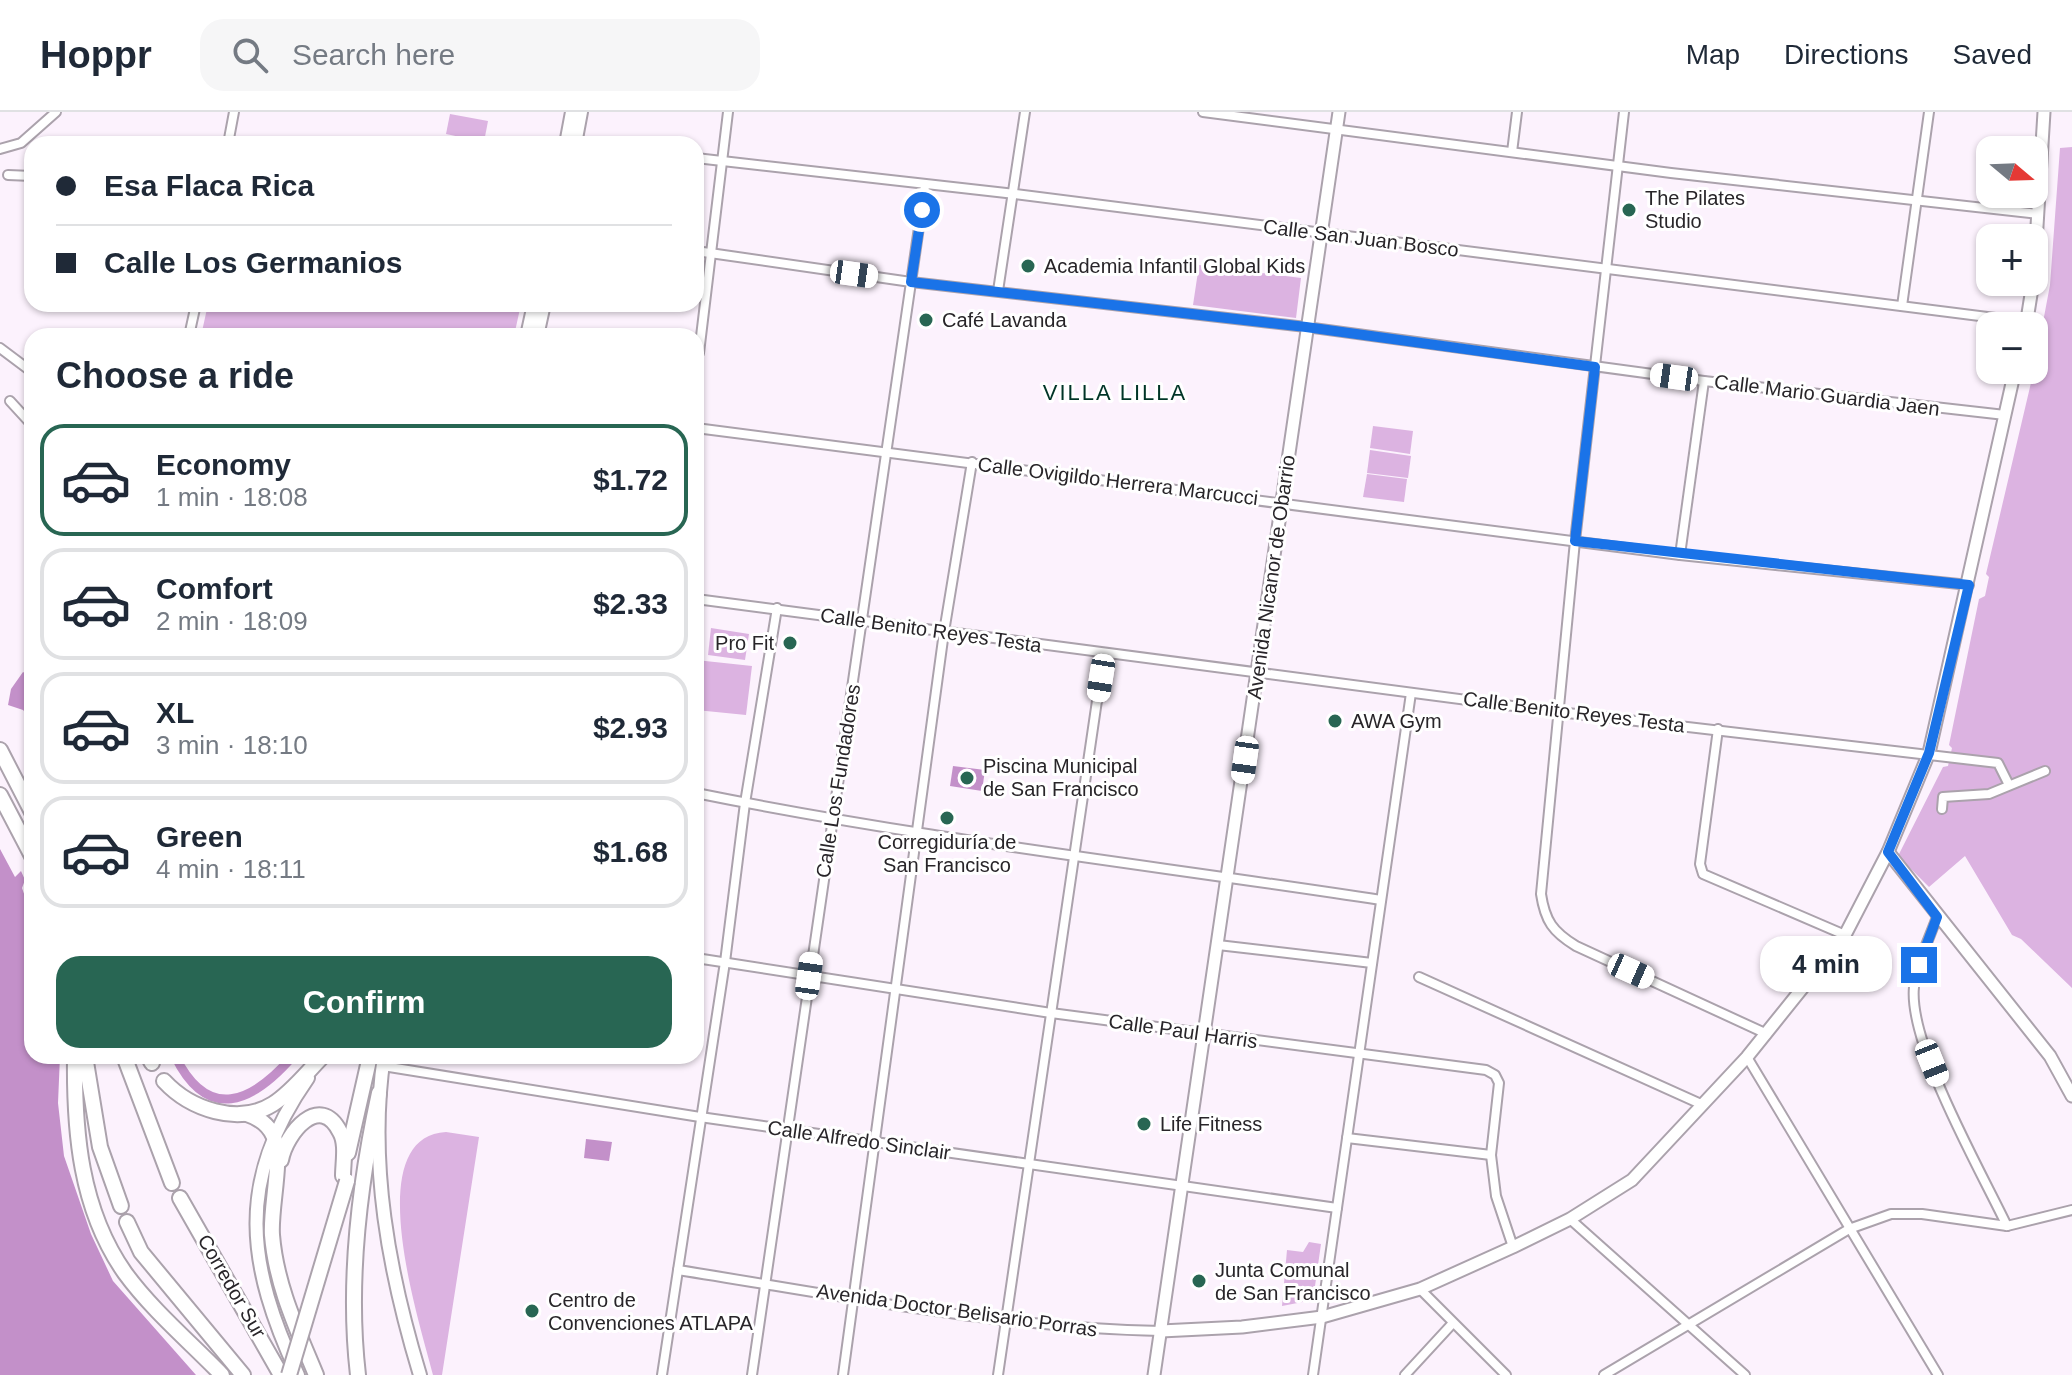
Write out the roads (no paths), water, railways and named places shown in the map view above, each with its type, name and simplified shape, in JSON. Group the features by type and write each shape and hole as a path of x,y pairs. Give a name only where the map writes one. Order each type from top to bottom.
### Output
{"highway":[{"path":"0,750 24,796"},
{"path":"0,795 24,841"},
{"path":"75,1064 79,1158 88,1193 106,1236 128,1276 222,1375"},
{"path":"86,1064 100,1147 121,1206"},
{"path":"127,1064 172,1183"},
{"path":"247,1114 277,1101 316,1064"},
{"path":"289,1375 377,1064"},
{"path":"164,1081 200,1106 247,1114 265,1124 273,1136 276,1146 271,1224 281,1286 316,1375"},
{"path":"358,1375 355,1255 363,1179 379,1093"},
{"path":"271,1224 284,1148 301,1122 322,1118 339,1129 345,1178 281,1375"},
{"name":"Corredor Sur","path":"180,1198 281,1375"},
{"name":"Corredor Sur","path":"127,1222 141,1252 243,1375"}],"main road":[{"path":"571,136 572,112"},
{"path":"573,136 581,112"},
{"path":"298,1375 276,1327 259,1270 259,1189 273,1136 319,1064"},
{"path":"378,1064 382,1204 389,1256 420,1375"}],"street":[{"path":"29,136 56,112"},
{"path":"221,112 234,113 230,136"},
{"path":"704,308 728,112"},
{"path":"998,291 1025,112"},
{"path":"1203,112 2039,214"},
{"name":"Avenida Nicanor de Obarrio","path":"1154,1375 1339,112"},
{"path":"1512,152 1517,112"},
{"path":"1624,112 1575,541 1541,894 1544,917 1557,934 1576,946 1767,1034"},
{"path":"1902,306 1929,112"},
{"path":"2038,224 2044,112"},
{"path":"0,149 24,140"},
{"name":"Calle San Juan Bosco","path":"704,159 1015,194 1976,317"},
{"path":"8,175 24,176"},
{"name":"Calle Los Fundadores","path":"752,1375 925,186"},
{"name":"Calle Mario Guardia Jaen","path":"704,252 911,282 1306,327 1704,381 2005,415"},
{"path":"0,348 24,366"},
{"path":"1680,555 1704,381"},
{"name":"Avenida Doctor Belisario Porras","path":"678,1270 1090,1330 1161,1331 1242,1327 1322,1317 1420,1289 1570,1219 1632,1180 1767,1034 1845,935 1888,852 1929,753 2012,384"},
{"path":"10,401 24,416"},
{"name":"Calle Ovigildo Herrera Marcucci","path":"704,429 1281,501 1680,555 1969,585"},
{"path":"843,1375 873,1142 919,834 944,632 972,462"},
{"name":"Calle Benito Reyes Testa","path":"704,600 1559,712 1929,753 1998,763 2009,785"},
{"path":"662,1375 725,962 745,803 777,608"},
{"path":"998,1375 1104,653"},
{"path":"1313,1375 1411,693"},
{"path":"1718,729 1700,864 1703,874 1845,935"},
{"path":"1942,809 1943,797 1977,797 2045,771"},
{"path":"704,795 919,834 1381,900"},
{"path":"1888,852 2050,1056 2072,1096"},
{"path":"1937,917 1919,965 1915,1010 1939,1080 2007,1226"},
{"path":"1218,945 1372,963"},
{"name":"Calle Paul Harris","path":"704,959 1051,1013 1486,1070 1495,1075 1498,1094 1491,1155 1496,1196 1513,1247"},
{"path":"1419,977 1703,1105"},
{"path":"1747,1057 1938,1375"},
{"name":"Calle Alfredo Sinclair","path":"406,1064 700,1117 1337,1208"},
{"path":"1347,1138 1491,1155"},
{"path":"1604,1375 1849,1229 1891,1214 1922,1214 2007,1226 2072,1210"},
{"path":"1570,1219 1745,1375"},
{"path":"1420,1289 1506,1375"},
{"path":"1405,1375 1452,1324"}],"waterway":[{"path":"180,1064 202,1091 216,1098 231,1099 262,1085 286,1064"}],"place":[{"name":"The Pilates Studio","path":"1629,210"},
{"name":"Academia Infantil Global Kids","path":"1028,266"},
{"name":"Café Lavanda","path":"926,320"},
{"name":"Pro Fit","path":"790,643"},
{"name":"AWA Gym","path":"1335,721"},
{"name":"Piscina Municipal de San Francisco","path":"967,778"},
{"name":"Corregiduría de San Francisco","path":"947,818"},
{"name":"Life Fitness","path":"1144,1124"},
{"name":"Junta Comunal de San Francisco","path":"1199,1281"},
{"name":"Centro de Convenciones ATLAPA","path":"532,1311"}],"district":[{"name":"VILLA LILLA","path":"1115,392"}]}
